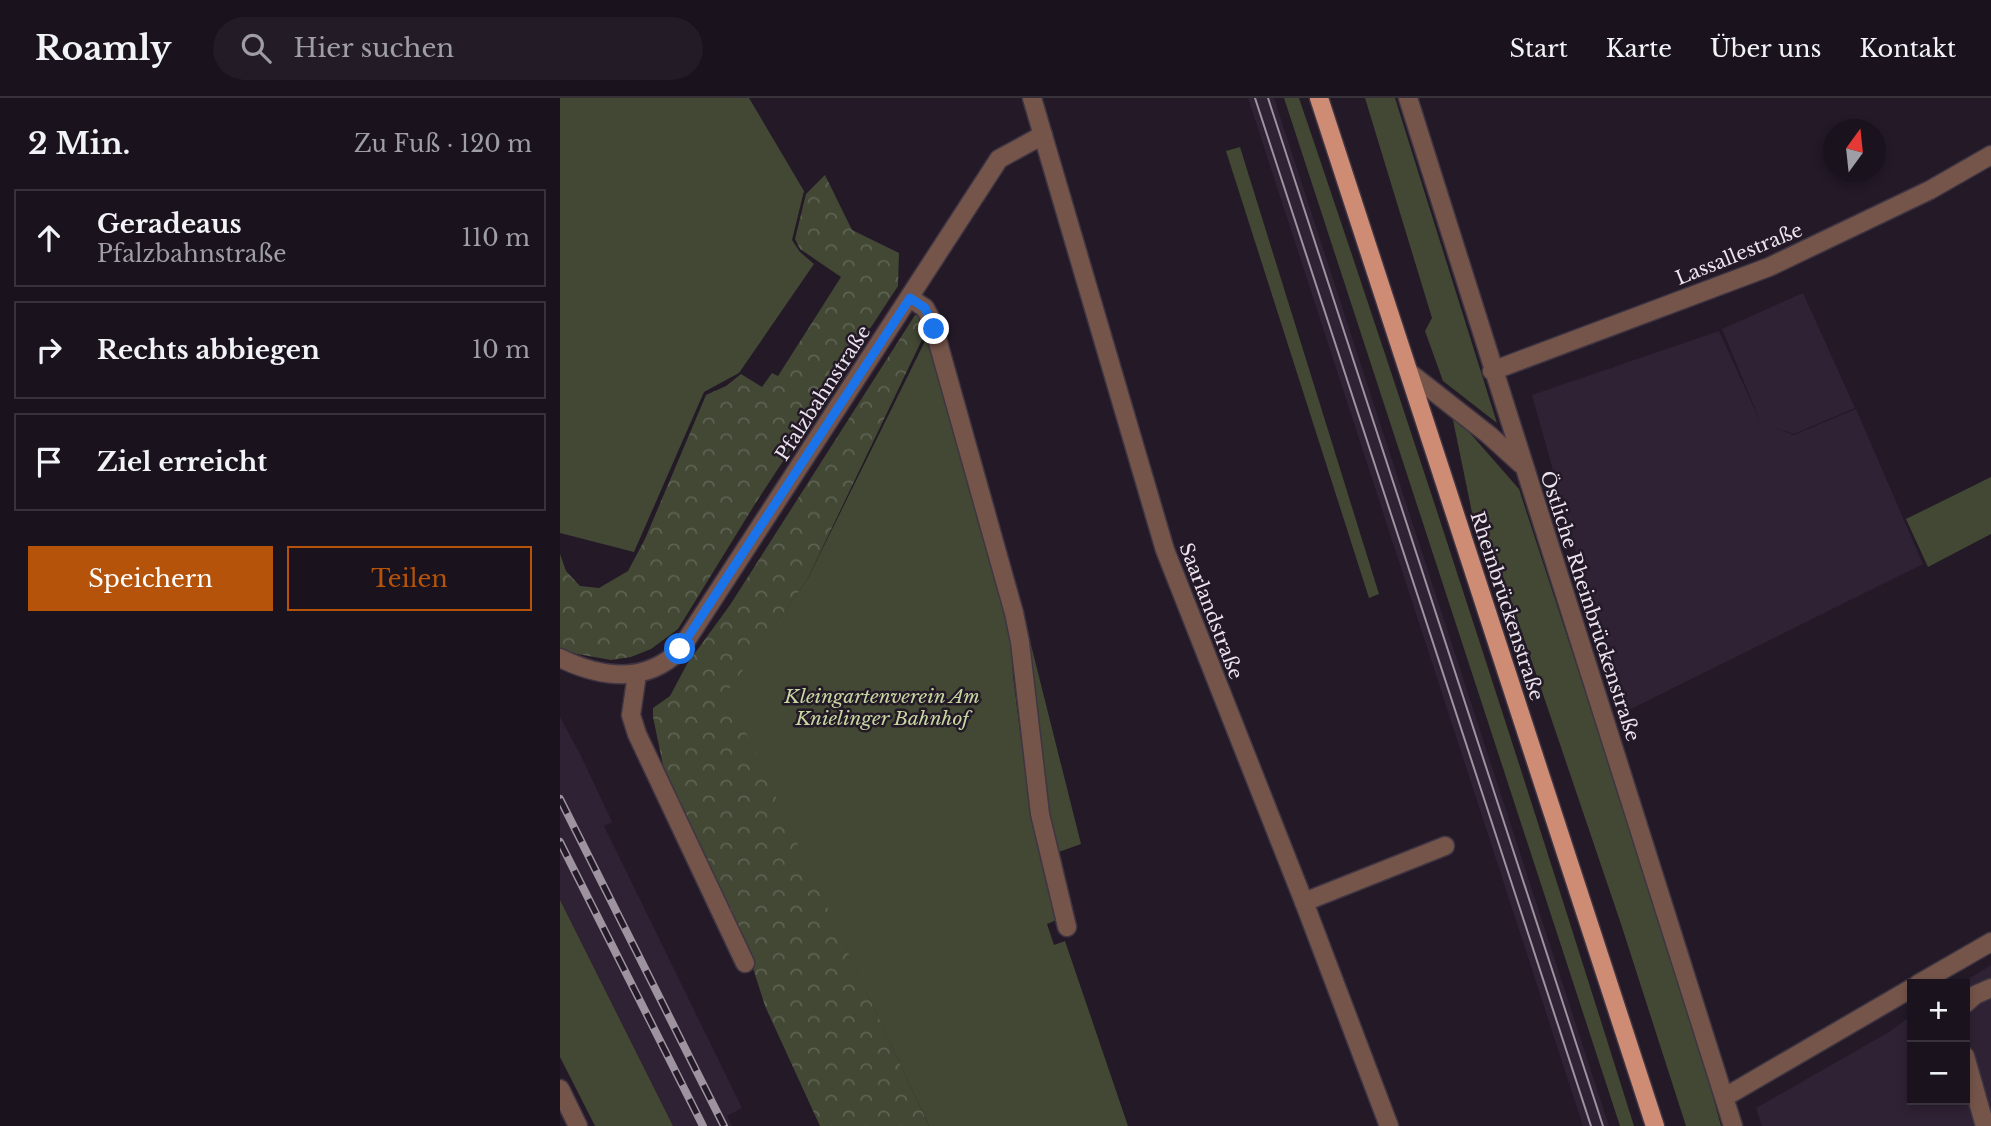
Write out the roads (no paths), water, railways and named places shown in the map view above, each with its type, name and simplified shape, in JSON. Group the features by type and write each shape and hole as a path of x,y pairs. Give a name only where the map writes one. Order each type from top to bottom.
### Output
{"main road":[{"name":"Rheinbrückenstraße","path":"1319,98 1655,1126"}],"street":[{"name":"Saarlandstraße","path":"1032,98 1165,550 1188,615 1304,902 1389,1126"},
{"name":"Östliche Rheinbrückenstraße","path":"1408,98 1492,371 1733,1126"},
{"name":"Pfalzbahnstraße","path":"637,674 655,669 670,660 680,649 999,159 1043,135"},
{"name":"Lassallestraße","path":"1492,371 1769,267 1930,190 1991,155"},
{"path":"910,298 925,308 932,321 1006,578 1020,642 1040,814 1068,927"},
{"path":"1410,373 1489,435 1523,467"},
{"path":"560,658 576,666 602,673 621,676 637,674 631,715 637,734 745,963"},
{"path":"1304,902 1445,846"},
{"path":"1927,979 1991,942"},
{"path":"1970,1000 1991,989"},
{"path":"1725,1097 1907,991"},
{"path":"1970,1074 1985,1126"},
{"path":"560,1089 578,1126"}],"tram line":[{"path":"1255,98 1591,1126"},
{"path":"1268,98 1603,1126"}],"railway":[{"path":"560,799 724,1126"},
{"path":"560,842 703,1126"}],"park label":[{"name":"Kleingartenverein Am Knielinger Bahnhof","path":"882,707"}]}
